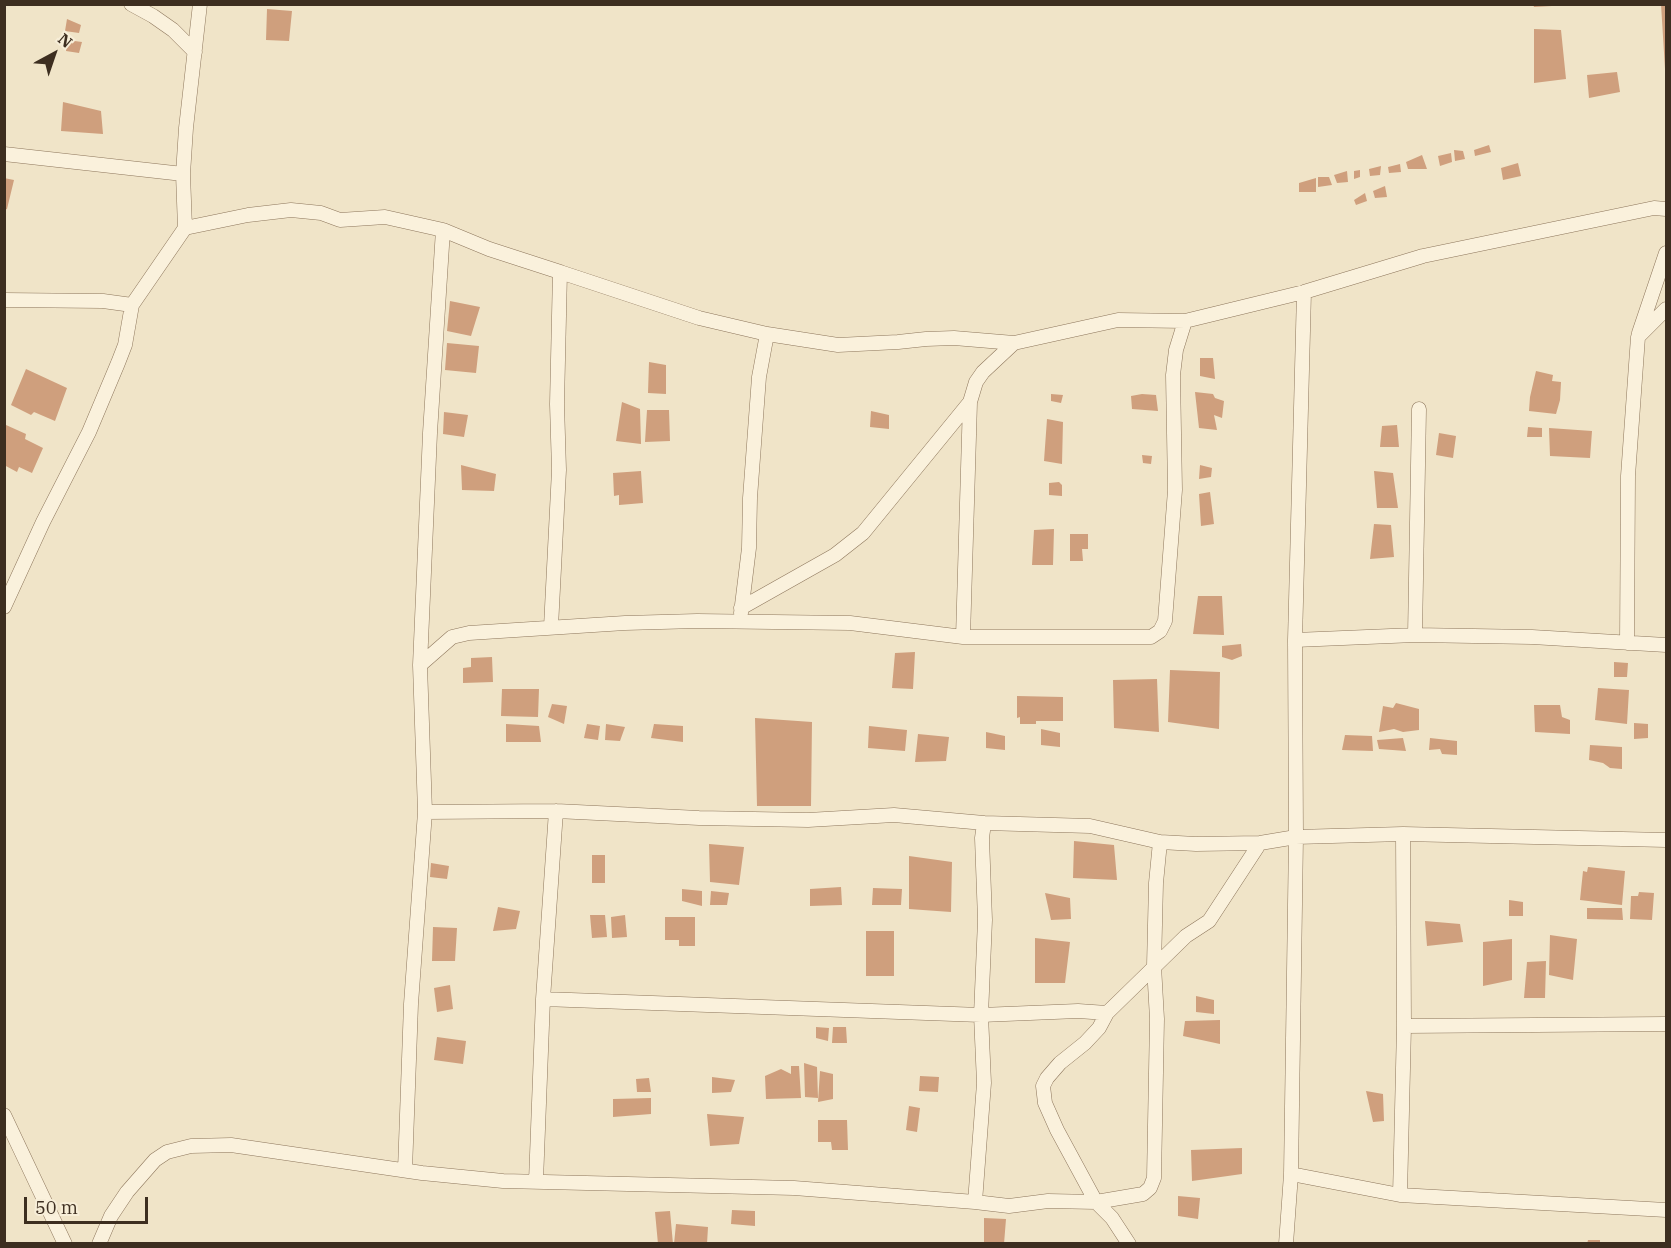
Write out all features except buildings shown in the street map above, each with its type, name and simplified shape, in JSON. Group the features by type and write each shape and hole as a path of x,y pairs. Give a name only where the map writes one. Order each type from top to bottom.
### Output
{"street":[{"path":"131,4 172,30 195,52"},
{"path":"4,607 43,522 89,432 125,345 132,304 185,228 183,174 186,128 200,4"},
{"path":"4,154 183,174"},
{"path":"185,228 248,215 291,210 321,213 340,220 385,217 443,230 489,249 699,318 767,334 838,345 935,339 1014,343 1118,320 1185,321 1304,292 1423,256 1633,212 1654,208 1666,209"},
{"path":"405,1170 411,1004 425,812 420,665 430,433 443,230"},
{"path":"1627,644 1628,476 1638,337 1666,253"},
{"path":"551,627 559,471 557,404 561,272"},
{"path":"1286,1244 1291,1174 1296,837 1295,640 1304,292"},
{"path":"4,300 103,301 132,304"},
{"path":"1638,337 1666,309"},
{"path":"420,665 452,638 468,633 697,621 850,623 963,637 1151,638 1160,631 1165,621 1175,490 1173,375 1176,350 1185,321"},
{"path":"739,623 748,548 759,377 767,334"},
{"path":"963,637 970,402 976,382 983,372 1014,343"},
{"path":"741,608 835,555 863,533 970,402"},
{"path":"1415,635 1419,409"},
{"path":"1295,640 1415,635 1532,637 1666,645"},
{"path":"425,812 556,811 699,818 808,820 894,815 984,823 1090,826 1161,842 1260,843 1296,837 1403,834 1666,840"},
{"path":"536,1181 543,999 556,811"},
{"path":"975,1202 984,1083 981,1015 985,920 982,838 984,823"},
{"path":"1400,1195 1404,1026 1403,834"},
{"path":"99,1244 111,1216 127,1192 155,1160 167,1152 191,1146 231,1145 405,1170 503,1181 794,1188 1009,1206 1048,1201 1096,1202 1143,1194 1150,1188 1154,1178 1157,1019 1154,966 1156,883 1161,842"},
{"path":"1129,1244 1112,1218 1096,1202 1057,1130 1045,1102 1043,1086 1060,1063 1085,1043 1099,1028 1107,1013 1154,966 1186,936 1209,921 1260,843"},
{"path":"543,999 981,1015 1078,1011 1107,1013"},
{"path":"1404,1026 1666,1024"},
{"path":"4,1115 65,1244"},
{"path":"1291,1174 1400,1195 1666,1210"}]}
